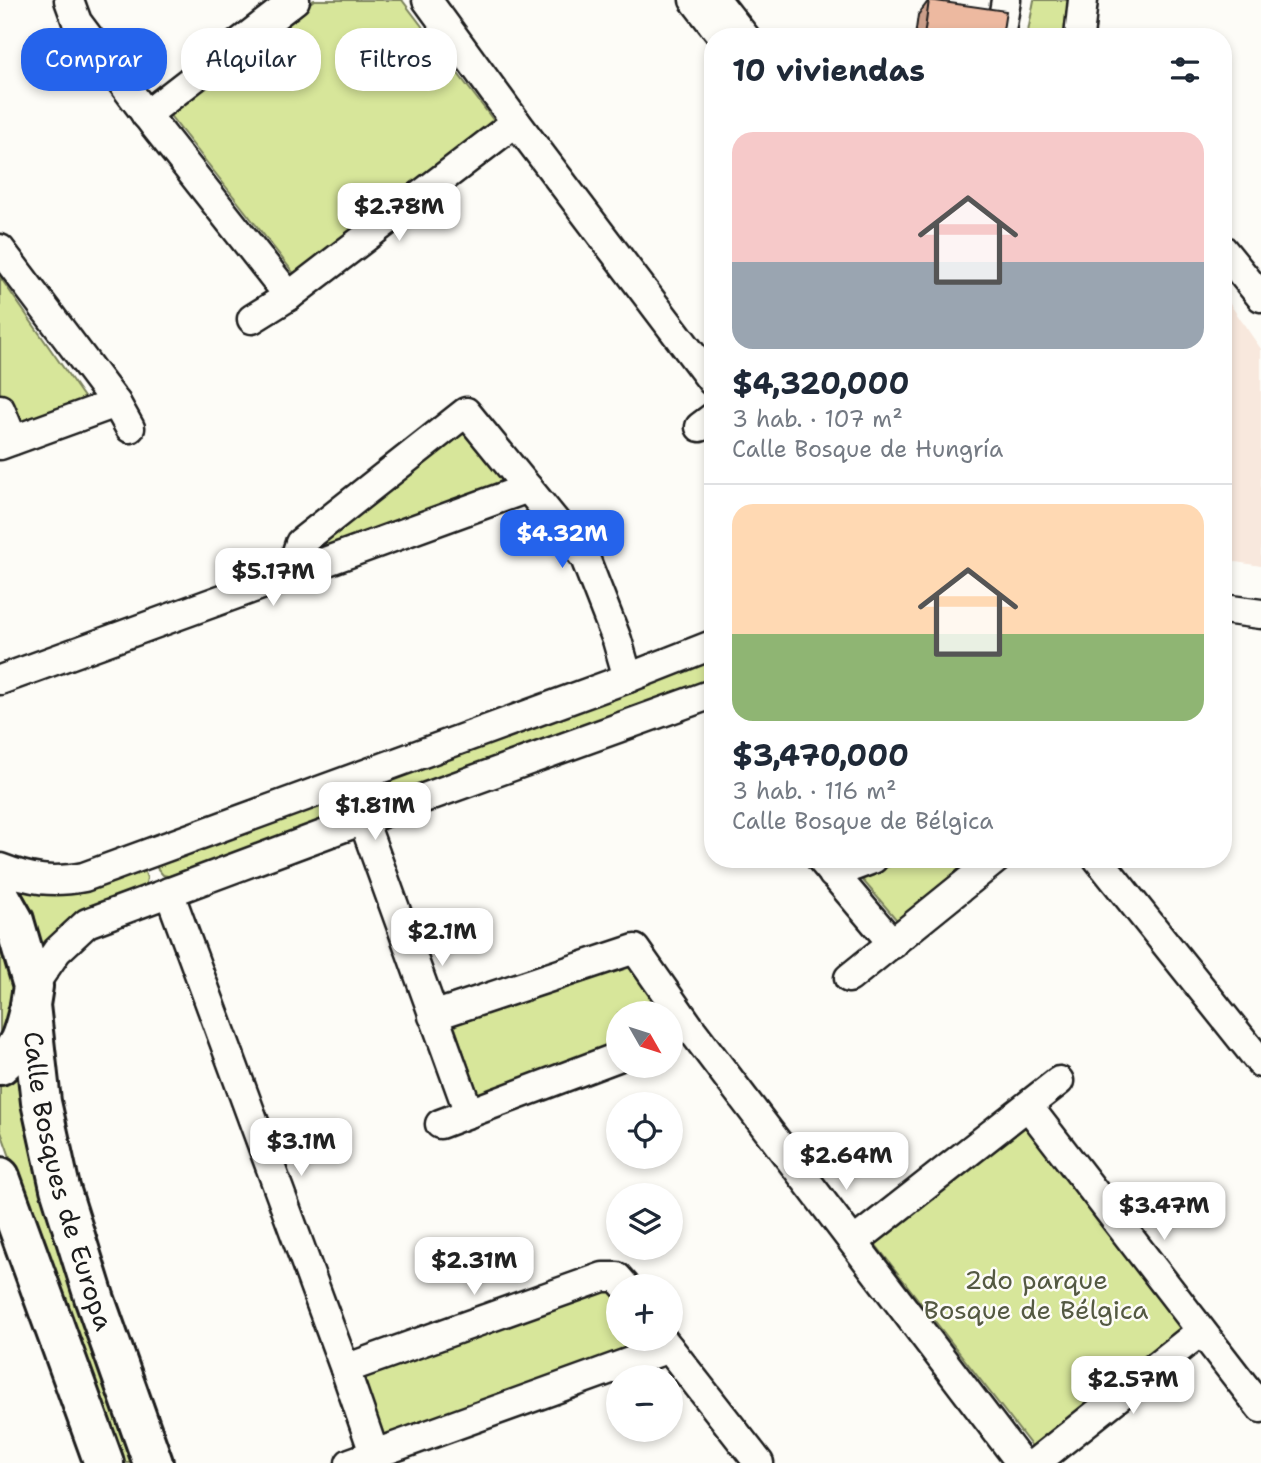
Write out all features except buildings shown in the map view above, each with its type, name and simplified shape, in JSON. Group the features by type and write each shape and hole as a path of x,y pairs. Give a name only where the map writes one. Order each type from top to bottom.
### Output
{"street":[{"path":"69,0 77,22 146,115 289,296"},
{"path":"146,115 295,0"},
{"path":"427,0 516,122 702,355"},
{"path":"694,0 716,28"},
{"path":"716,0 738,28"},
{"path":"1001,28 1006,0"},
{"path":"1017,28 1021,0"},
{"path":"1080,28 1083,0"},
{"path":"252,319 289,296 516,122"},
{"path":"0,248 116,403 130,428"},
{"path":"1232,261 1261,297"},
{"path":"0,409 6,442 116,403"},
{"path":"289,576 300,543 466,412 585,558 617,640 628,678"},
{"path":"0,680 528,488"},
{"path":"1232,610 1261,614"},
{"path":"0,868 29,878 58,881 84,877 704,648"},
{"path":"0,1065 13,1054 18,1044 31,995 57,951 87,923 704,697"},
{"path":"363,820 469,1113"},
{"path":"829,868 892,944"},
{"path":"849,978 985,868"},
{"path":"1105,868 1261,1063"},
{"path":"169,892 345,1369 362,1458 645,1351"},
{"name":"Calle Bosques de Europa","path":"0,896 14,921 31,995 41,1102 60,1188 94,1300 153,1463"},
{"path":"433,1016 635,949 663,1001"},
{"path":"683,1035 854,1242 1021,1463"},
{"path":"440,1124 606,1062"},
{"path":"854,1242 1059,1081"},
{"path":"1028,1106 1261,1408"},
{"name":"Calle Bosques de Europa","path":"0,1177 104,1463"},
{"path":"345,1369 606,1279"},
{"path":"1035,1463 1201,1331"},
{"path":"672,1351 759,1463"}],"shaded area":[{"path":"1232,307 1261,349 1261,566 1232,561"}],"green space":[{"path":"314,0 402,0 423,28 335,28 335,91 457,91 457,72 494,121 296,276 168,113 196,91 321,91 321,28 278,28"},
{"path":"1034,0 1072,0 1068,28 1029,28"},
{"path":"0,277 88,403 43,422 0,424"},
{"path":"466,428 510,483 336,550 322,540"},
{"path":"704,660 704,689 172,877 163,875 157,868 158,860"},
{"path":"143,867 147,878 145,887 79,912 39,950 34,913 19,888 50,892 66,890 97,883"},
{"path":"884,868 974,868 902,926 860,877"},
{"path":"0,926 10,948 18,1024 0,1052"},
{"path":"629,960 655,1001 606,1001 606,1052 480,1099 454,1025"},
{"path":"21,1061 141,1463 120,1463 0,1129 0,1086 12,1080"},
{"name":"2do parque Bosque de Bélgica","path":"1023,1124 1187,1333 1037,1453 872,1240"},
{"path":"595,1286 606,1289 606,1351 633,1351 377,1441 356,1380 426,1350"}]}
